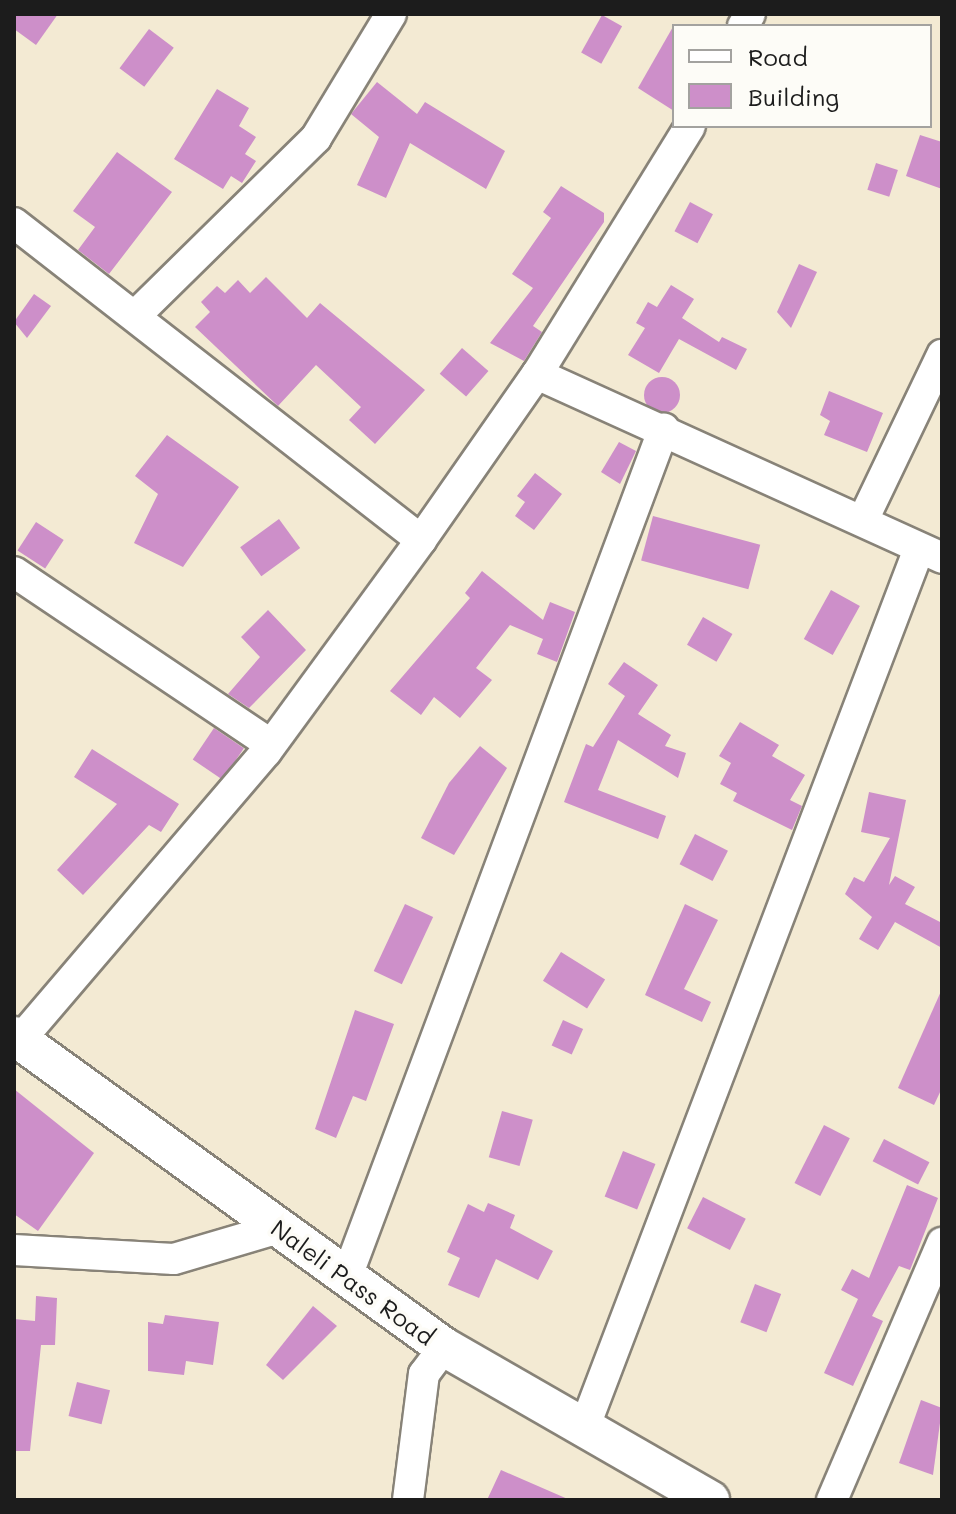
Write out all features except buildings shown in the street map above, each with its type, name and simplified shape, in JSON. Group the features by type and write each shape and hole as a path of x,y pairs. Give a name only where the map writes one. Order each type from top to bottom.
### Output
{"main road":[{"name":"Naleli Pass Road","path":"17,1038 444,1347 583,1431 710,1500"}],"street":[{"path":"137,314 316,138 391,14"},
{"path":"17,1038 270,744 421,540 537,374 689,128"},
{"path":"14,223 137,314 421,540"},
{"path":"864,518 942,355"},
{"path":"537,374 864,518 930,554 583,1431"},
{"path":"346,1279 664,428"},
{"path":"14,572 270,744"},
{"path":"14,1250 174,1259 279,1228"},
{"path":"832,1500 942,1243"},
{"path":"408,1500 424,1374 444,1347"}]}
